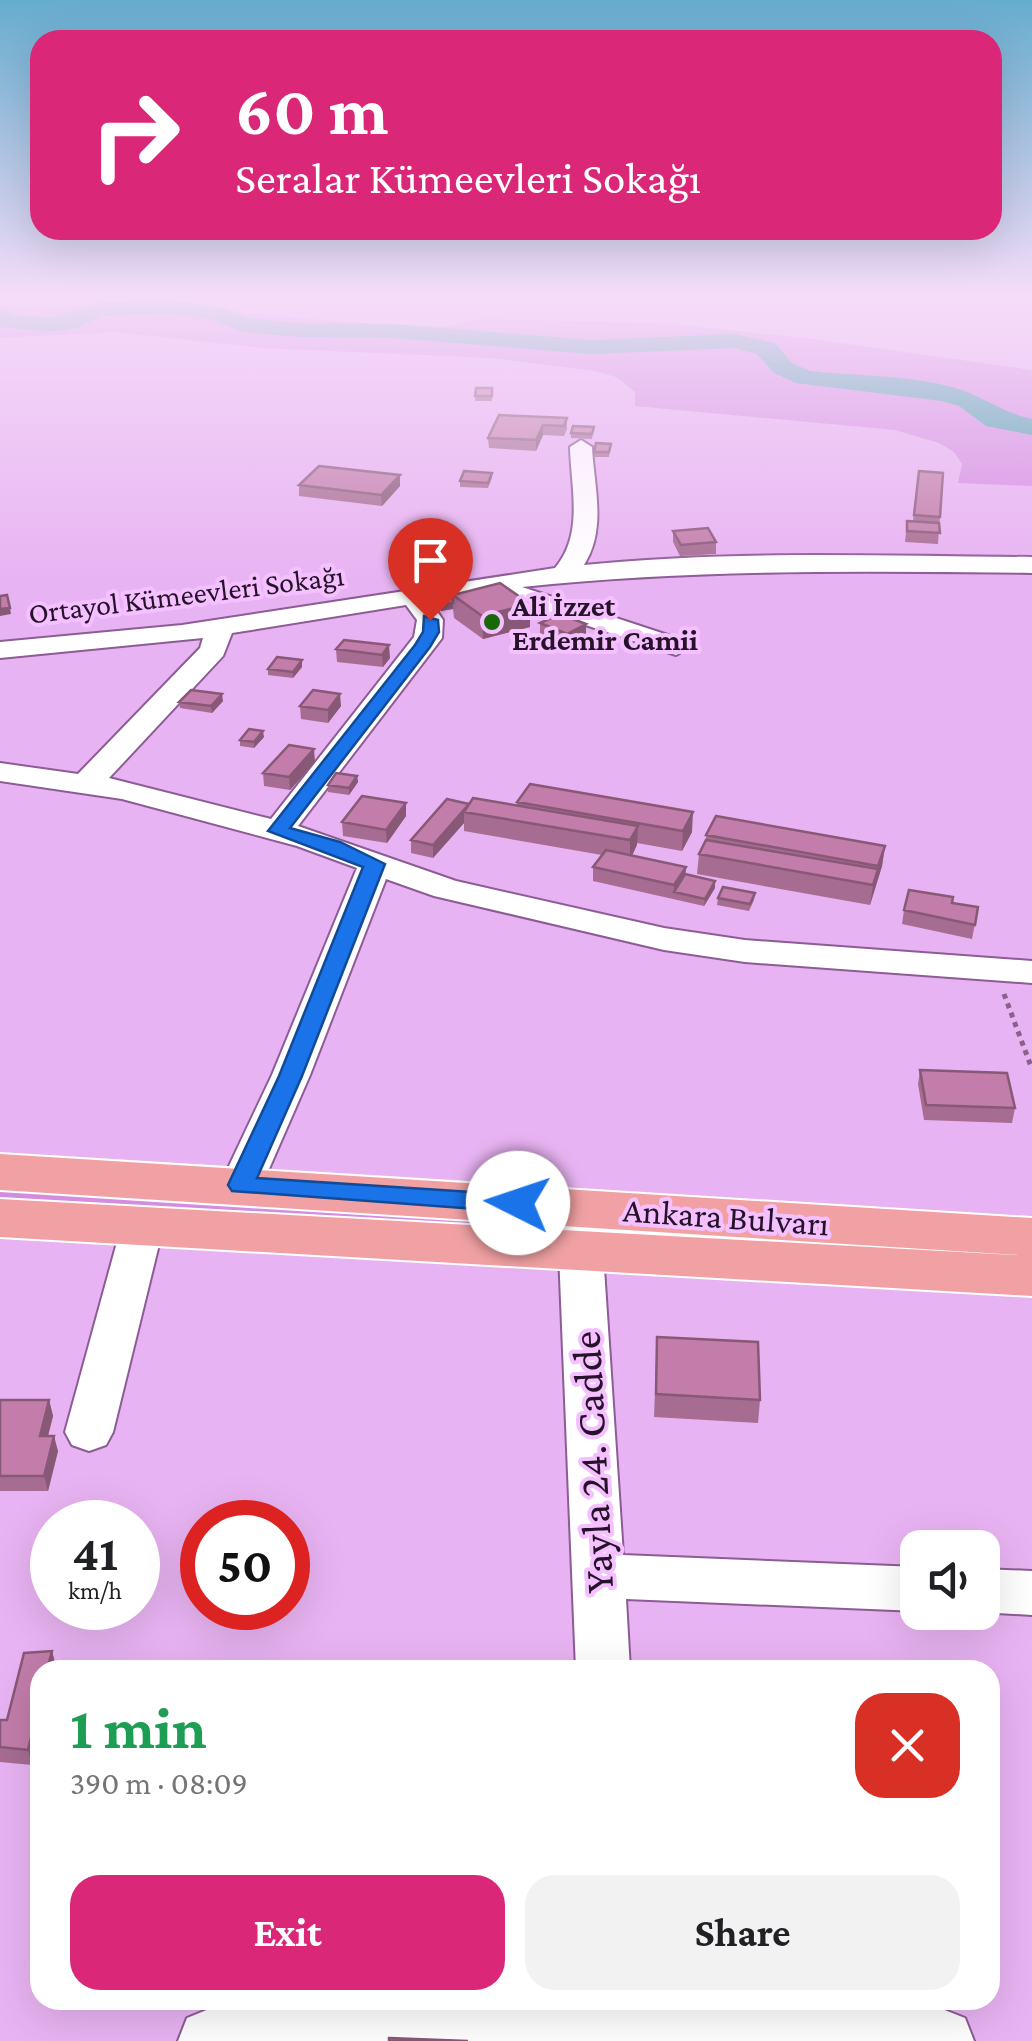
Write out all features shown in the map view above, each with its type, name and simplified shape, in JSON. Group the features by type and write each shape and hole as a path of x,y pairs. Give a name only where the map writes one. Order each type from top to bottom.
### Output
{"main road":[{"name":"Ankara Bulvarı","path":"0,1172 1032,1237"},
{"name":"Ankara Bulvarı","path":"0,1218 581,1254 1032,1276"}],"street":[{"path":"564,574 581,557 586,536 581,447"},
{"name":"Ortayol Kümeevleri Sokağı","path":"0,650 220,627 564,574 675,566 1032,565"},
{"path":"486,584 676,647"},
{"path":"278,831 428,638 430,620 413,596"},
{"path":"88,782 213,650 220,627"},
{"path":"0,772 88,782 333,846 374,864 492,901 664,939 732,949 1032,972"},
{"path":"241,1185 290,1076 374,864"},
{"path":"89,1432 143,1224"},
{"name":"Yayla 24. Cadde","path":"581,1254 602,1660"},
{"path":"597,1576 900,1587"},
{"path":"1000,1592 1032,1593"},
{"path":"210,2041 277,2022 330,2015 625,2020 942,2041"}],"path":[{"path":"994,968 1032,1069"}],"shaded area":[{"path":"632,389 1032,389 1032,486 958,483 962,464 954,452 939,443 895,430 635,406"},
{"path":"0,1188 1032,1248 1032,1260 0,1199"}],"building":[{"path":"476,389 492,389 492,396 475,396"},
{"path":"499,415 567,418 564,426 543,425 536,440 488,438"},
{"path":"573,426 594,427 592,434 571,433"},
{"path":"596,443 611,444 609,452 594,452"},
{"path":"319,466 400,475 381,495 299,485"},
{"path":"464,471 492,473 488,483 460,481"},
{"path":"919,471 943,473 940,517 914,515"},
{"path":"907,521 939,523 940,533 907,531"},
{"path":"708,528 716,542 681,545 673,531"},
{"path":"500,583 530,604 482,616 453,595"},
{"path":"7,595 10,608 0,609 0,596"},
{"path":"452,595 453,603 440,605 435,598"},
{"path":"560,614 586,624 567,634 540,623"},
{"path":"344,640 389,645 382,655 336,649"},
{"path":"277,657 302,660 293,672 268,669"},
{"path":"191,690 222,694 211,706 179,702"},
{"path":"313,690 340,694 328,710 300,706"},
{"path":"249,729 263,731 254,742 240,740"},
{"path":"289,745 314,749 289,777 263,773"},
{"path":"336,773 357,776 349,788 328,785"},
{"path":"530,784 693,812 683,831 517,802"},
{"path":"362,796 406,803 386,830 342,822"},
{"path":"473,798 638,826 630,840 464,812"},
{"path":"447,799 469,804 433,845 411,840"},
{"path":"716,816 885,846 878,866 706,835"},
{"path":"706,840 878,869 873,885 699,854"},
{"path":"606,850 686,867 674,885 593,867"},
{"path":"685,874 715,881 705,899 674,892"},
{"path":"723,887 755,893 750,904 718,898"},
{"path":"909,890 953,897 952,903 978,907 975,925 904,910"},
{"path":"920,1070 1007,1073 1015,1108 926,1105"},
{"path":"657,1337 758,1342 760,1400 656,1394"},
{"path":"0,1400 49,1400 40,1436 54,1436 44,1476 0,1476"},
{"path":"52,1651 50,1660 30,1660 28,1750 0,1747 0,1720 7,1720 24,1653"},
{"path":"389,2038 468,2041 389,2041"}],"waterway":[{"path":"909,389 968,400 996,420 1032,427"}],"place":[{"name":"Ali İzzet Erdemir Camii","path":"492,622"}],"route":[{"path":"430,620 431,632 422,647 278,831 333,846 374,864 290,1076 241,1185 518,1203"}]}
